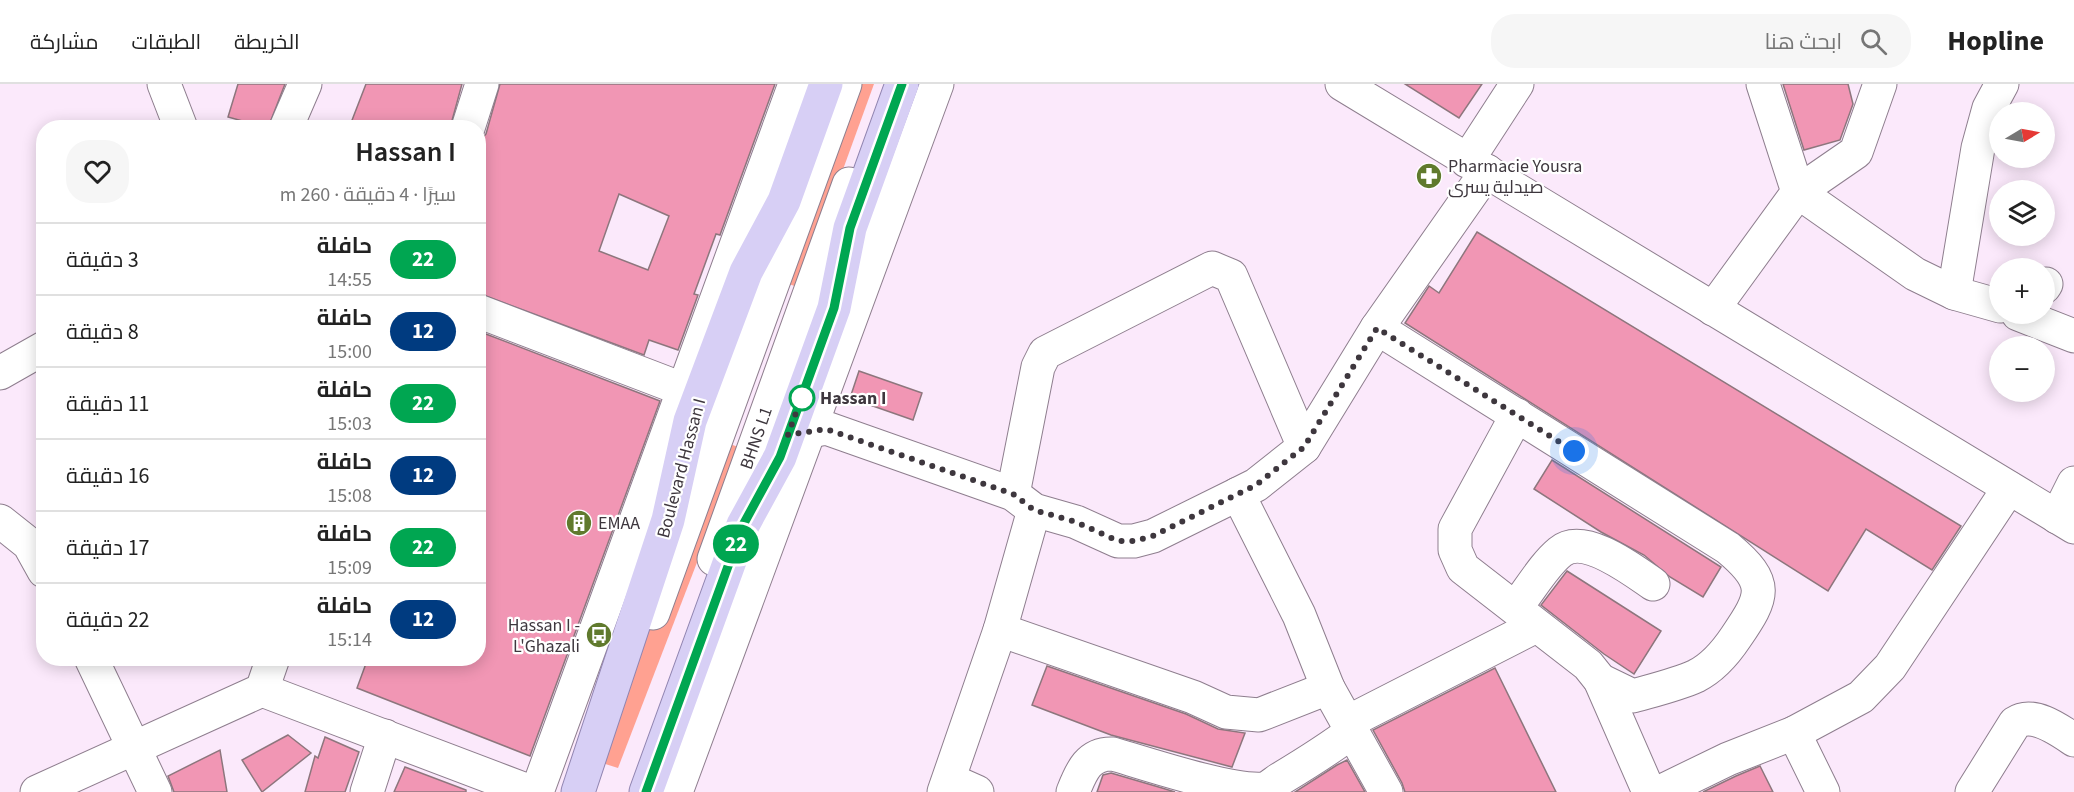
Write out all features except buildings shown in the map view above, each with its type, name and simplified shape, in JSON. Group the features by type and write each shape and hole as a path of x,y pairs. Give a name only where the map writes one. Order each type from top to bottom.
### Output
{"main road":[{"name":"Boulevard Hassan I","path":"578,792 668,520 690,421 746,272 784,201 826,84"},
{"path":"646,792 743,525 799,433 840,320 850,228 902,84"}],"street":[{"path":"164,84 178,120"},
{"path":"289,120 305,84"},
{"path":"471,120 482,84"},
{"path":"537,792 795,84"},
{"name":"BHNS L1","path":"589,792 845,84"},
{"name":"BHNS L1","path":"629,792 886,84"},
{"path":"840,320 937,84"},
{"path":"1342,84 2065,522 2074,483"},
{"path":"676,792 799,433 826,429 1024,502 1118,541 1134,541 1153,536 1256,485 1304,447 1477,166 1517,84"},
{"path":"1763,84 1798,192 1915,274 1954,293 1989,303"},
{"path":"1713,309 1798,192 1856,152 1880,84"},
{"path":"1954,293 1978,148 1989,108 2002,84"},
{"path":"957,788 1000,630 1024,502 1038,367 1045,353 1212,268 1231,276 1304,447"},
{"path":"486,314 682,389"},
{"path":"2055,320 2074,336"},
{"path":"1377,328 1728,548 1746,563 1755,578 1759,596 1754,612 1718,660 1697,675 1634,696 1600,680"},
{"path":"0,373 36,353"},
{"path":"1517,415 1455,529 1455,550 1463,568 1480,584 1588,665 1600,680 1661,791 1728,759 1794,733 1843,708 1875,683 1890,667 2009,488"},
{"path":"1238,494 1299,615 1328,688 1386,792"},
{"path":"0,521 36,548"},
{"path":"1073,792 1086,764 1102,754 1113,754 1178,777 1216,786 1242,791 1264,789 1310,762 1350,727 1526,617 1558,554 1570,547 1595,550 1610,556 1653,584"},
{"path":"1000,630 1193,697 1226,712 1259,715 1328,688"},
{"path":"95,666 132,749 155,792"},
{"path":"262,690 270,666"},
{"path":"37,792 262,690 531,792"},
{"path":"1978,790 2015,723 2021,719 2030,718 2074,740"},
{"path":"1794,733 1823,792"},
{"path":"367,792 385,736"}],"shaded area":[{"path":"844,84 874,84 800,288 775,279"},
{"path":"716,439 741,448 618,768 599,762"}],"bus line":[{"name":"22","path":"646,792 743,525 773,475 834,308 841,263 850,228 902,84"}],"place":[{"name":"Pharmacie Yousra صيدلية يسرى","path":"1429,176"},
{"name":"Hassan I","path":"802,398"},
{"name":"EMAA","path":"579,523"},
{"name":"Hassan I - L'Ghazali","path":"599,635"}],"route":[{"path":"802,398 802,396 788,435 826,429 1013,494 1034,510 1076,522 1118,541 1134,541 1153,536 1256,485 1304,447 1377,328 1574,451"}]}
